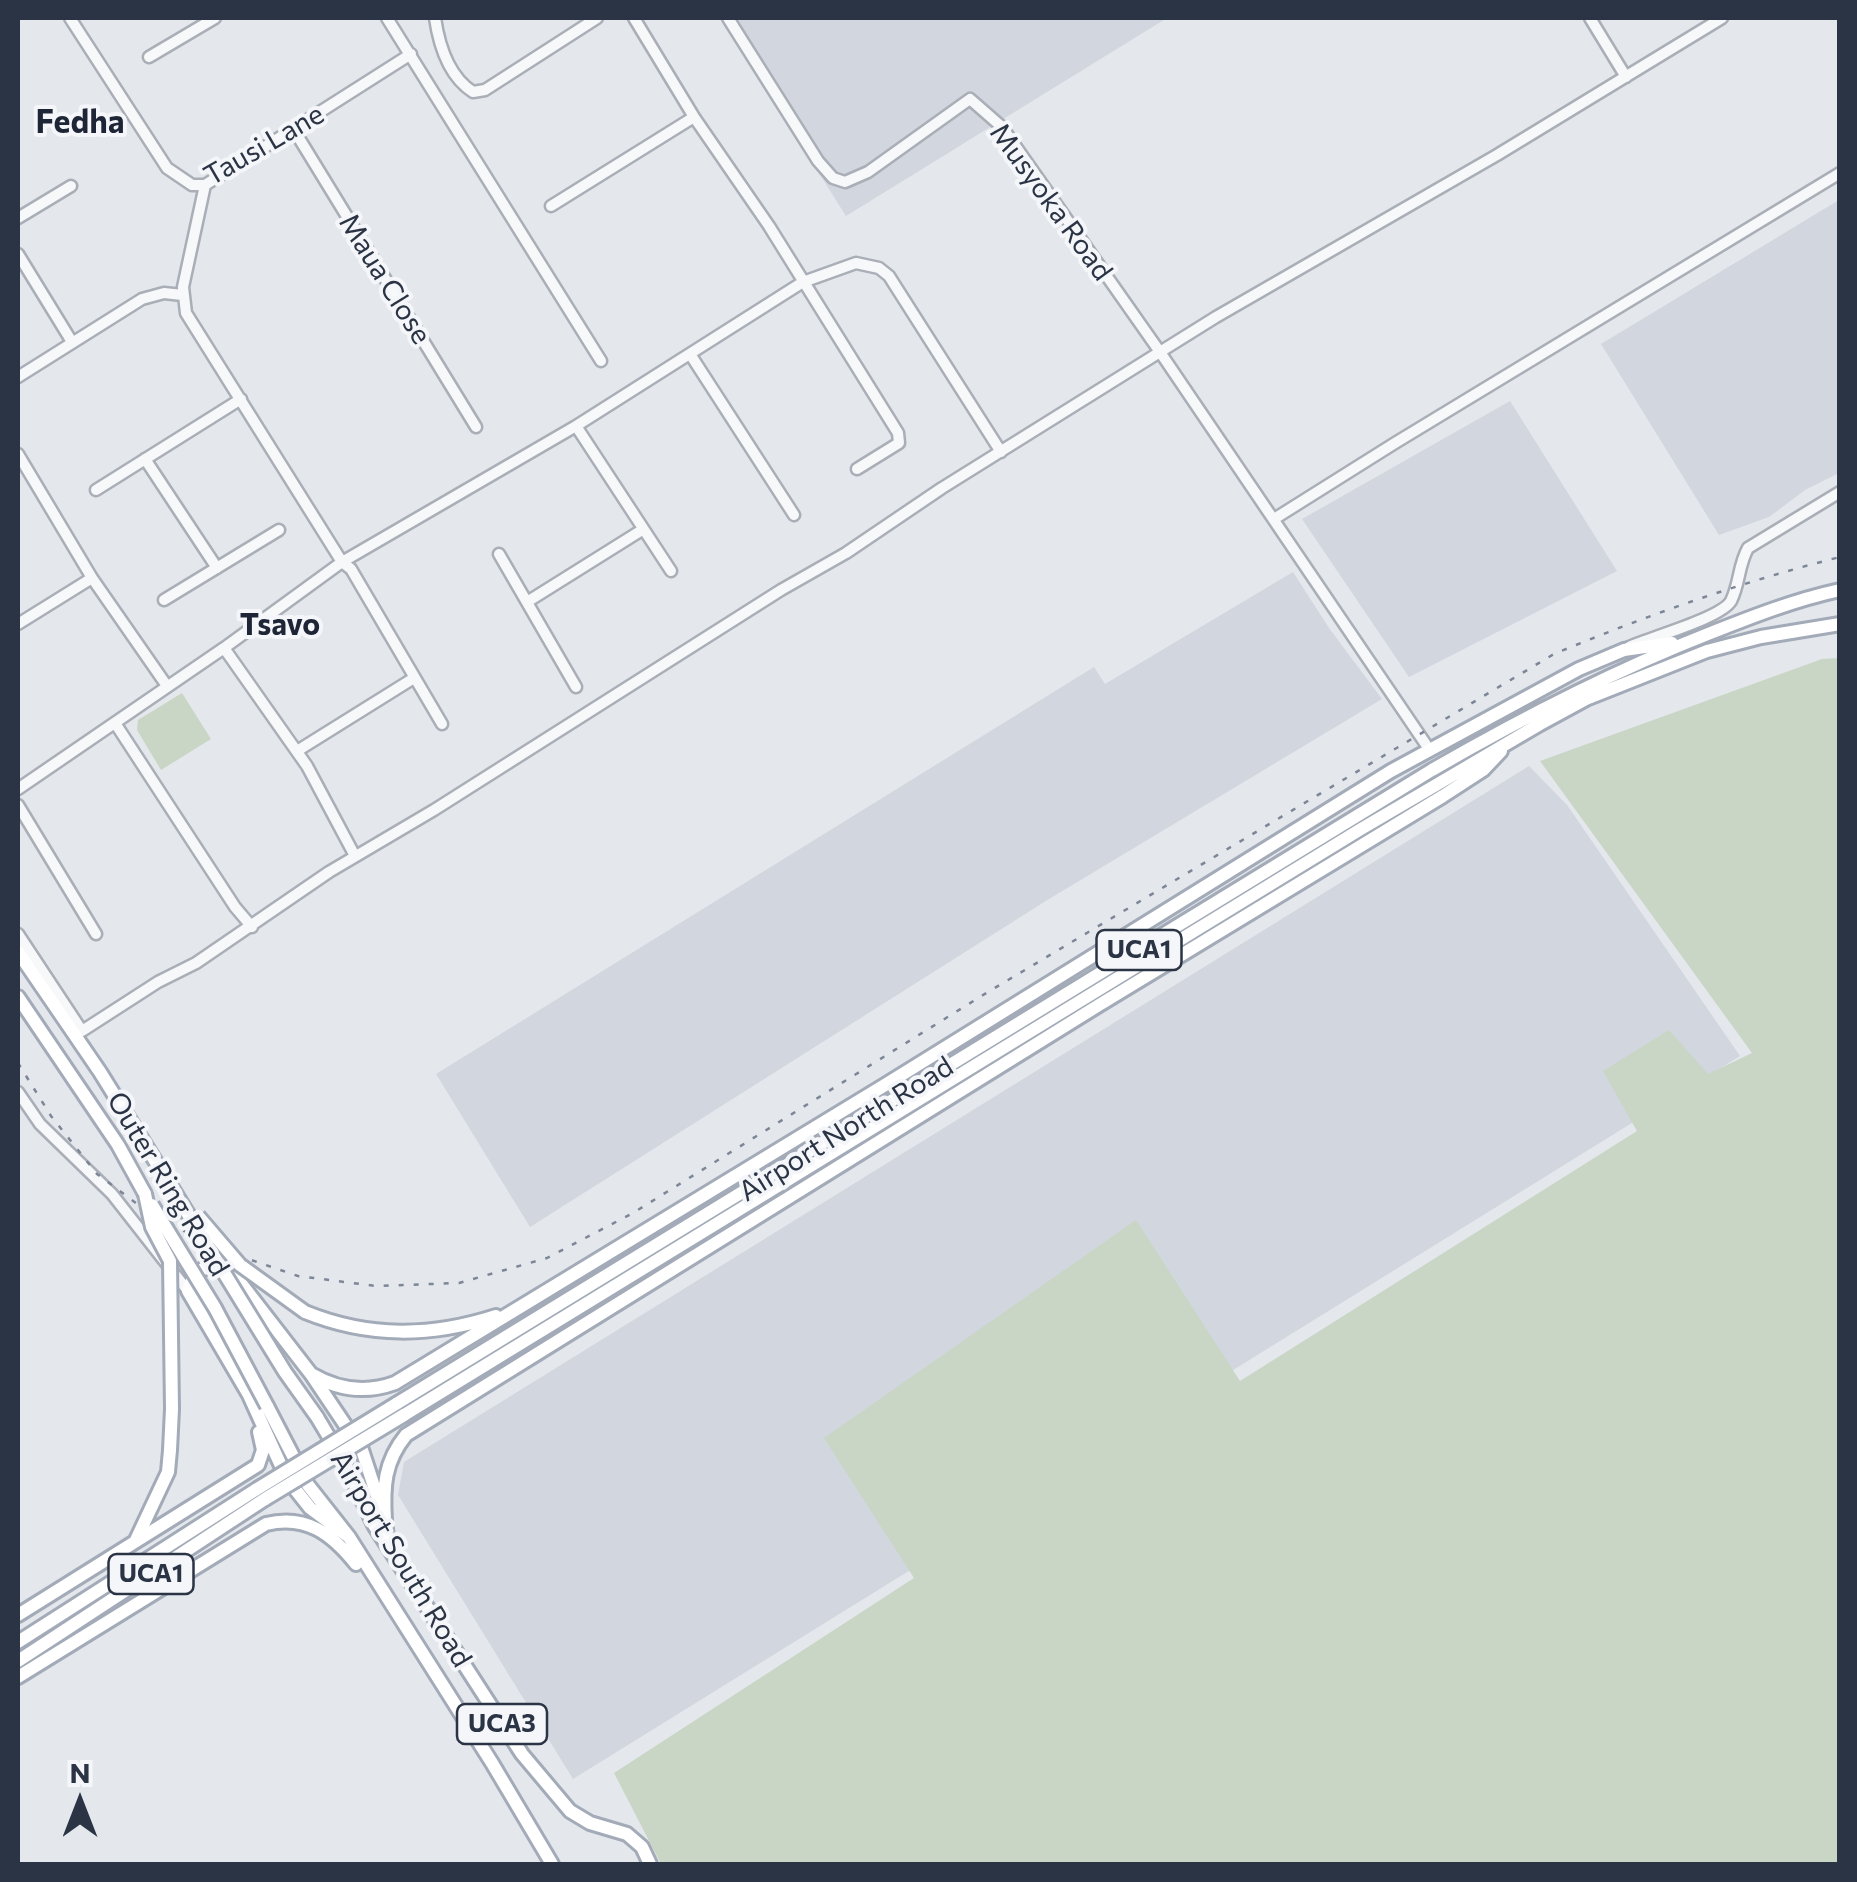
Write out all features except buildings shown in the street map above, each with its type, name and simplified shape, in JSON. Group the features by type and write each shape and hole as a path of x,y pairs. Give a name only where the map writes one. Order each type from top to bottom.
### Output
{"main road":[{"name":"Airport North Road","path":"22,1639 257,1489 604,1287 771,1174 1432,770 1536,710 1689,642 1777,608 1840,590"},
{"name":"Airport North Road","path":"18,1660 265,1499 604,1287 1360,829 1586,699 1707,651 1840,624"},
{"name":"Airport North Road","path":"310,1374 344,1388 383,1387 884,1086 1429,749 1579,669 1624,650 1689,642"},
{"name":"Airport North Road","path":"385,1520 384,1483 389,1460 406,1435 424,1422 1456,789 1490,764 1507,744"},
{"name":"Outer Ring Road","path":"18,952 100,1072 276,1357 317,1416"},
{"name":"Outer Ring Road","path":"18,996 118,1145 215,1308 283,1436"},
{"path":"771,1174 809,1140 884,1086"},
{"path":"175,1192 240,1265 305,1312 361,1330 401,1333 458,1326 517,1308"},
{"path":"135,1542 168,1472 172,1409 170,1262 152,1227 145,1194"},
{"path":"188,1290 204,1268 229,1268 362,1450 385,1520 388,1546"},
{"name":"UCA1","path":"18,1615 258,1464 263,1450 249,1395 188,1290"},
{"path":"249,1395 296,1493 348,1537"},
{"name":"Airport South Road","path":"317,1416 388,1546 493,1712 556,1796 579,1818 627,1834 642,1847 650,1864"},
{"name":"Airport South Road","path":"283,1436 308,1485 348,1537 552,1864"},
{"name":"UCA1","path":"18,1677 231,1544 276,1522 303,1522 326,1533 376,1584"}],"street":[{"name":"Tausi Lane","path":"70,18 167,168 192,185 205,185 411,54"},
{"path":"149,58 216,18"},
{"path":"387,18 601,361"},
{"path":"435,18 440,48 460,84 472,92 486,90 597,18"},
{"path":"634,18 900,439 896,446 858,470"},
{"name":"Musyoka Road","path":"728,18 818,161 833,178 854,180 970,100 1002,127 1160,352"},
{"path":"1590,18 1626,76"},
{"path":"18,934 82,1031 1160,352 1722,18"},
{"path":"551,206 694,117"},
{"name":"Maua Close","path":"294,130 476,427"},
{"path":"1274,519 1394,442 1840,173"},
{"path":"205,185 182,295 186,312 342,562 351,569 442,724"},
{"path":"18,218 70,186"},
{"path":"18,254 72,342"},
{"path":"18,789 342,562 576,426 803,282 856,262 879,268 889,276 1001,452"},
{"path":"18,377 142,299 164,293 182,295"},
{"path":"1160,352 1429,749"},
{"path":"690,354 794,515"},
{"path":"96,490 241,399"},
{"path":"576,426 670,571"},
{"path":"145,458 217,568"},
{"path":"19,461 92,578 167,686"},
{"path":"1624,650 1726,607 1738,584 1739,564 1748,548 1840,492"},
{"path":"164,600 279,530"},
{"path":"526,602 642,530"},
{"path":"498,554 576,687"},
{"path":"18,624 92,578"},
{"path":"224,648 317,782 355,856"},
{"path":"296,750 414,678"},
{"path":"115,722 234,907 252,927"},
{"path":"18,806 96,934"},
{"path":"18,1092 40,1124 112,1194 188,1290"}],"shaded area":[{"path":"721,18 1167,18 846,216"},
{"path":"1839,200 1839,473 1805,490 1769,517 1719,535 1601,344"},
{"path":"1510,401 1617,571 1409,677 1302,519"},
{"path":"1293,572 1382,699 1049,899 530,1227 436,1074 1094,667 1105,684"},
{"path":"1529,766 1567,805 1740,1056 573,1779 398,1495 404,1462"}],"green space":[{"path":"1839,658 1839,1864 661,1864 614,1773 914,1578 824,1438 1136,1220 1240,1381 1637,1131 1603,1071 1669,1030 1708,1074 1752,1053 1540,761 1822,659"},
{"path":"182,693 211,739 161,770 137,730 138,720"}],"railway":[{"path":"18,1063 51,1116 97,1174 149,1213 219,1249 298,1276 376,1286 459,1283 547,1258 633,1213 983,995 1554,654 1695,600 1840,557"}],"district":[{"name":"Fedha","path":"80,122"},
{"name":"Tsavo","path":"280,625"}]}
